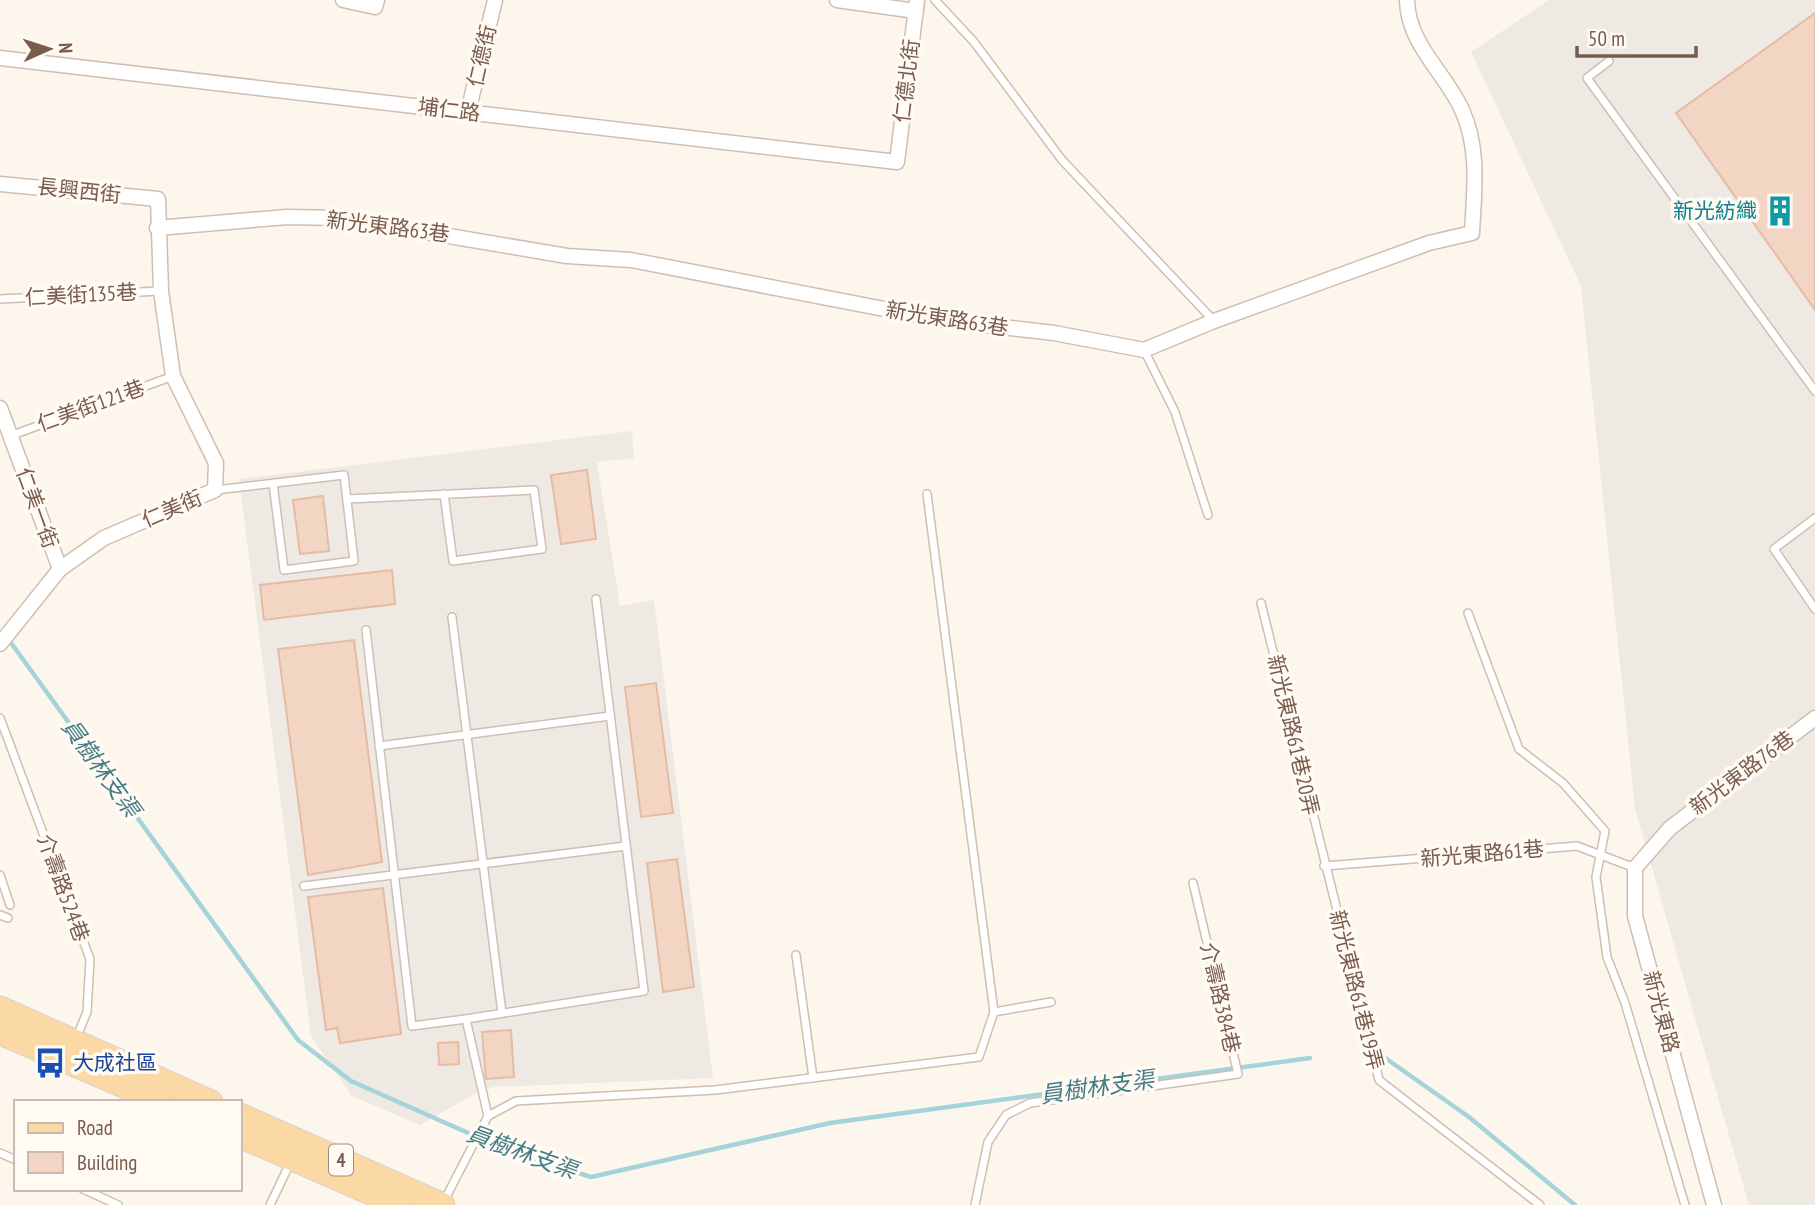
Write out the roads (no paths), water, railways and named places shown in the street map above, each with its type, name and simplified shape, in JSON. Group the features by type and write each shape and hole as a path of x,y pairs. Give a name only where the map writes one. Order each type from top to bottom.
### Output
{"main road":[{"path":"0,1008 158,1100"},
{"path":"0,1033 72,1051 206,1100"},
{"name":"4","path":"242,1116 297,1150 398,1205"},
{"name":"4","path":"242,1136 297,1150 442,1205"}],"street":[{"path":"342,0 375,7 377,0"},
{"name":"仁德街","path":"468,112 495,0"},
{"path":"837,0 916,5"},
{"path":"1144,350 1214,321 1429,243 1472,233 1476,164 1462,110 1420,47 1407,0"},
{"name":"仁德北街","path":"897,162 916,5"},
{"name":"埔仁路","path":"0,58 897,162"},
{"name":"長興西街","path":"0,184 158,199"},
{"name":"仁美街","path":"4,638 60,569 104,538 215,490 216,463 173,376 161,291 158,199"},
{"name":"新光東路63巷","path":"158,228 287,217 355,220 566,256 631,260 941,320 1067,335 1144,350"},
{"name":"仁美一街","path":"0,408 60,569"},
{"name":"新光東路76巷","path":"1636,868 1670,828 1815,718"},
{"name":"新光東路","path":"1636,868 1635,916 1714,1205"}],"lane":[{"path":"935,0 974,42 1062,160 1214,321"},
{"path":"1609,61 1587,78 1815,391"},
{"name":"仁美街135巷","path":"0,299 161,291"},
{"path":"1144,350 1175,412 1208,515"},
{"name":"仁美街121巷","path":"10,436 173,376"},
{"path":"215,490 273,483 344,475 354,561 284,570 273,483"},
{"path":"347,499 440,495 454,494 534,490 542,549 453,561 448,521 446,508 444,494"},
{"path":"442,1205 488,1116 516,1101 715,1090 979,1057 993,1012 927,494"},
{"path":"1815,518 1774,549 1815,609"},
{"path":"366,630 412,1026 466,1019 644,991 596,599"},
{"name":"新光東路61巷20弄","path":"1261,603 1324,866"},
{"path":"1468,613 1519,749 1563,783 1605,831 1596,877 1607,957 1629,1015 1685,1205"},
{"path":"452,617 502,1013"},
{"path":"379,746 610,716"},
{"name":"介壽路524巷","path":"0,718 90,959 87,1012 72,1051"},
{"path":"304,886 394,877 626,846"},
{"name":"新光東路61巷","path":"1324,866 1577,846 1636,868"},
{"name":"新光東路61巷19弄","path":"1324,866 1379,1080 1540,1205"},
{"path":"0,875 10,905"},
{"name":"介壽路384巷","path":"975,1205 988,1142 1006,1115 1030,1103 1238,1074 1193,883"},
{"path":"796,955 813,1078"},
{"path":"993,1012 1051,1002"},
{"path":"466,1019 488,1116"},
{"path":"270,1205 297,1150"},
{"path":"87,1191 118,1205"}],"waterway":[{"name":"員樹林支渠","path":"9,640 298,1040 351,1081 502,1148 591,1177 830,1123 1310,1058"},
{"name":"員樹林支渠","path":"1381,1055 1469,1117 1575,1205"}],"place":[{"name":"新光紡織","path":"1780,211"},
{"name":"大成社區","path":"50,1063"}]}
